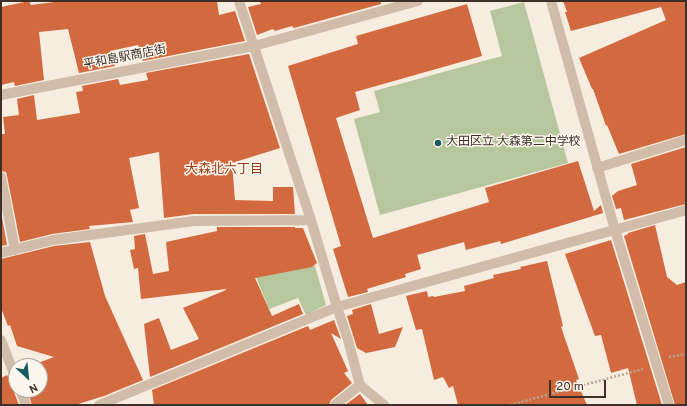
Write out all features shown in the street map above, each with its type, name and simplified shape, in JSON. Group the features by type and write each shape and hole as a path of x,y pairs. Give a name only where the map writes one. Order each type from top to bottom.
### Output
{"street":[{"path":"239,1 311,220 336,307 348,340 360,385 384,405"},
{"name":"平和島駅商店街","path":"1,95 254,46 418,1"},
{"path":"551,1 615,230 669,405"},
{"path":"597,168 686,140"},
{"path":"1,177 16,250"},
{"path":"99,405 336,307 686,210"},
{"path":"1,253 53,240 194,221 311,220"},
{"path":"1,340 8,358"},
{"path":"335,405 360,385"}],"path":[{"path":"510,405 657,366"}],"green space":[{"path":"524,2 568,163 380,215 354,119 380,112 374,91 502,56 490,11"},
{"path":"315,266 326,305 306,315 298,298 269,309 256,277"}],"building":[{"path":"29,1 31,5 62,1 217,1 219,15 235,11 245,41 143,61 138,45 110,51 115,66 79,73 68,29 39,32 44,80 15,86 14,82 1,85 1,7"},
{"path":"260,1 381,1 381,4 294,28 292,26 275,31 273,29 257,35 248,7 261,4"},
{"path":"563,1 686,1 686,134 619,154 607,125 606,126 593,89 579,58 666,20 661,7 571,31"},
{"path":"467,4 482,56 355,92 360,110 336,118 373,238 489,202 485,188 578,161 594,211 601,205 603,213 501,244 500,241 466,250 464,242 417,255 421,269 405,274 406,277 367,289 368,292 348,297 333,249 341,246 288,66 358,44 356,36"},
{"path":"249,54 280,148 232,163 235,200 273,201 273,187 293,187 295,214 194,214 164,218 159,152 129,158 139,208 130,210 133,222 89,226 90,229 52,234 20,242 6,172 1,171 1,134 5,134 3,117 19,115 17,99 34,95 37,120 80,113 76,92 83,91 82,86 118,79 120,85 148,80 146,73"},
{"path":"686,147 686,204 624,220 621,208 616,209 612,196 618,191 637,185 631,164"},
{"path":"1,212 7,245 1,246"},
{"path":"655,225 667,277 677,285 686,282 686,405 675,405 624,236 628,233"},
{"path":"217,227 303,228 317,263 312,267 255,278 272,316 299,304 303,314 150,377 144,324 159,318 171,350 199,339 183,308 226,289 141,299 138,268 134,269 130,250 135,249 134,236 145,234 153,274 169,271 166,242 217,231"},
{"path":"611,240 662,405 637,405 628,368 611,373 601,335 595,336 565,254"},
{"path":"90,242 105,296 143,380 104,396 75,405 32,405 30,398 48,398 48,359 54,357 17,346 10,325 8,326 1,308 1,259 54,246"},
{"path":"547,261 563,326 561,327 579,379 576,380 587,405 458,405 453,386 449,388 443,377 434,380 422,329 416,330 406,296 427,291 428,297 434,297 465,291 464,286 494,278 493,275 521,269 520,267"},
{"path":"371,304 379,334 403,327 395,347 366,353 357,348 347,316 353,314 352,310"},
{"path":"334,320 341,339 331,333 348,371 344,373 352,383 331,400 329,405 154,405 152,390 308,326 310,330"},
{"path":"7,375 8,398 16,398 19,405 1,405 1,378"},
{"path":"360,394 368,405 345,405"}],"place":[{"name":"大田区立 大森第二中学校","path":"438,143"}],"district":[{"name":"大森北六丁目","path":"224,170"}]}
